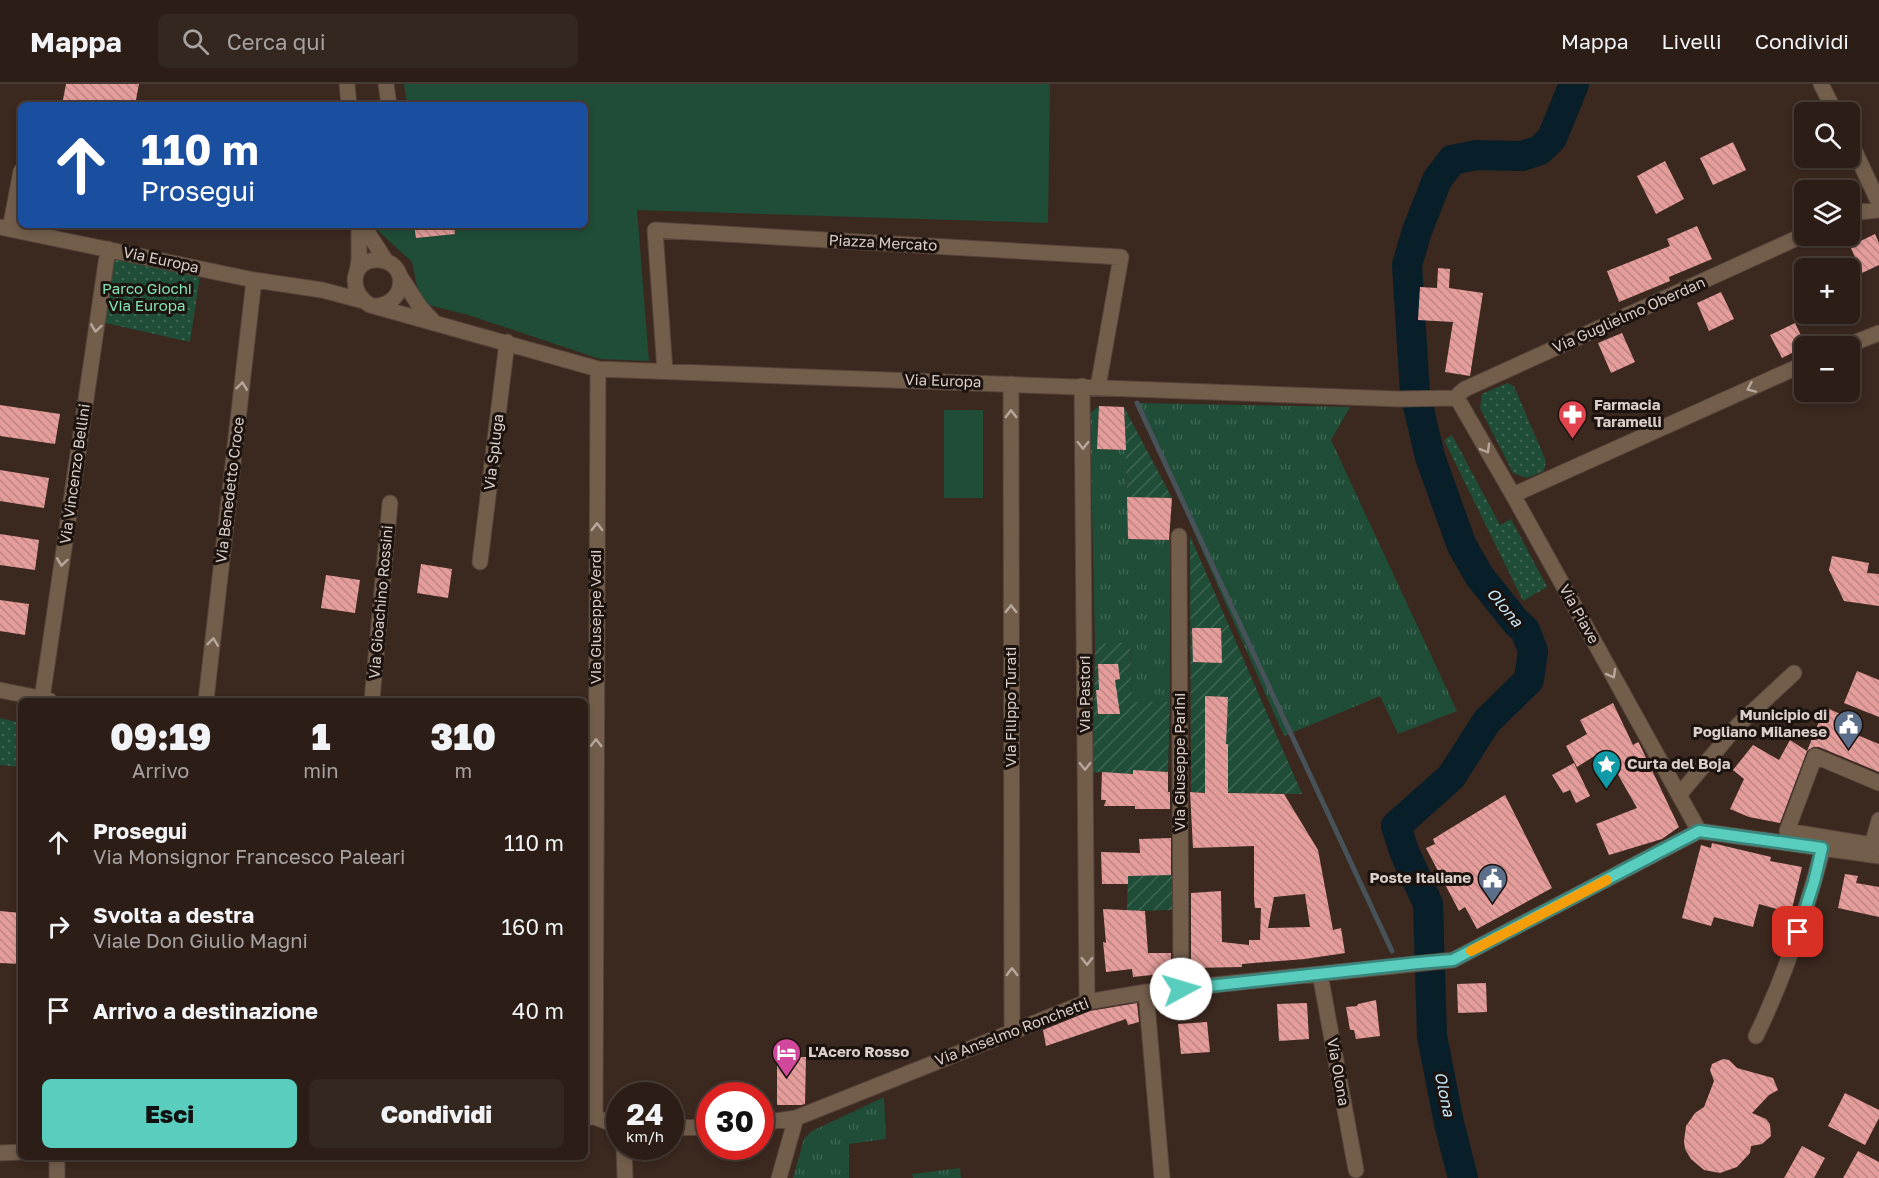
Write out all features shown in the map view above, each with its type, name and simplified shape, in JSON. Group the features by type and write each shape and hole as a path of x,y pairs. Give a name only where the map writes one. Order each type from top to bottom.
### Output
{"street":[{"path":"347,84 349,102"},
{"path":"386,84 389,102"},
{"path":"1822,84 1830,102"},
{"path":"1860,162 1879,203"},
{"path":"5,228 18,182"},
{"path":"1860,212 1879,210"},
{"name":"Via Europa","path":"5,228 254,280 322,290 598,369 1398,399 1457,398"},
{"path":"359,228 359,260 355,290 370,304 391,302 396,297 401,283 400,276"},
{"path":"365,228 386,261"},
{"name":"Piazza Mercato","path":"665,371 655,230 1120,257 1090,387"},
{"name":"Via Guglielmo Oberdan","path":"1457,398 1465,389 1794,240"},
{"name":"Via Vincenzo Bellini","path":"45,698 108,249"},
{"path":"356,274 361,266 372,260 392,264 420,307 434,322"},
{"name":"Via Europa","path":"322,290 356,274"},
{"name":"Via Benedetto Croce","path":"206,698 254,280"},
{"path":"1860,340 1879,333"},
{"name":"Via Spluga","path":"480,562 507,342"},
{"name":"Via Giuseppe Verdi","path":"590,1117 590,821 598,369"},
{"path":"1513,495 1794,369"},
{"name":"Via Filippo Turati","path":"1011,384 1012,1030"},
{"name":"Via Pastori","path":"1087,1002 1090,387"},
{"name":"Via Piave","path":"1457,398 1699,831"},
{"name":"Via Gioachino Rossini","path":"372,698 390,503"},
{"name":"Via Giuseppe Parini","path":"1179,536 1181,989"},
{"path":"1679,795 1738,725 1794,673"},
{"path":"0,690 36,698"},
{"path":"1879,783 1815,756 1787,831 1872,845 1879,820"},
{"path":"1699,831 1879,856"},
{"name":"Via Anselmo Ronchetti","path":"774,1121 796,1118 1087,1002 1146,992 1453,960 1699,831"},
{"path":"1756,1036 1795,945 1822,848"},
{"name":"Via Olona","path":"1320,974 1356,1170"},
{"path":"1146,992 1162,1178"},
{"path":"590,1117 606,1123"},
{"path":"779,1178 796,1118"},
{"path":"0,1153 18,1152"},
{"path":"57,1160 57,1178"},
{"path":"624,1160 625,1178"}],"green space":[{"path":"404,84 1050,84 1048,223 637,210 649,361 600,359 468,315 425,304 418,291 412,262 376,228 588,228 588,102 407,102"},
{"name":"Parco Giochi Via Europa","path":"111,256 200,276 190,342 101,322"},
{"path":"1507,383 1514,386 1546,461 1544,471 1527,478 1513,473 1480,408 1482,394"},
{"path":"1137,403 1350,407 1331,440 1457,711 1398,734 1380,696 1284,736"},
{"path":"1099,406 1097,449 1126,450 1128,539 1170,540 1170,702 1132,702 1130,643 1095,644 1090,413"},
{"path":"1124,407 1172,498 1127,497"},
{"path":"944,410 983,410 983,498 944,498"},
{"path":"1452,435 1500,525 1511,519 1547,587 1523,601 1444,440"},
{"path":"1190,536 1302,794 1191,792"},
{"path":"1130,642 1132,702 1170,702 1168,772 1134,770 1133,774 1093,772 1095,644"},
{"path":"0,718 18,722 18,767 0,765"},
{"path":"1128,875 1172,875 1174,910 1127,911"},
{"path":"884,1097 886,1139 849,1144 849,1178 793,1178 804,1139 812,1131"},
{"path":"960,1168 961,1178 913,1178 912,1174"}],"building":[{"path":"66,84 139,84 136,102 63,102"},
{"path":"1733,142 1746,170 1713,185 1700,158"},
{"path":"1665,161 1684,199 1656,214 1637,176"},
{"path":"1697,226 1712,259 1669,277 1670,281 1619,302 1607,271 1670,246 1667,239"},
{"path":"414,228 454,228 455,234 416,238"},
{"path":"1875,234 1879,243 1879,265 1862,273 1860,258 1855,258 1850,246 1860,246 1860,241"},
{"path":"1438,268 1450,269 1449,288 1483,293 1470,376 1445,372 1453,322 1418,320 1420,287 1437,288"},
{"path":"1721,292 1734,319 1709,331 1697,303"},
{"path":"1794,323 1801,336 1794,336 1794,352 1782,358 1770,335"},
{"path":"1622,333 1635,362 1611,373 1598,343"},
{"path":"0,405 60,414 55,444 0,436"},
{"path":"1099,406 1124,407 1126,450 1097,449"},
{"path":"0,470 49,478 44,508 0,501"},
{"path":"1127,497 1172,498 1169,540 1128,539"},
{"path":"0,534 39,540 35,570 0,565"},
{"path":"1832,556 1869,563 1867,573 1879,574 1879,606 1844,601 1829,570"},
{"path":"421,564 452,569 448,598 417,593"},
{"path":"326,575 360,580 355,613 321,608"},
{"path":"0,600 29,604 25,635 0,631"},
{"path":"1192,628 1221,628 1222,663 1193,662"},
{"path":"1098,664 1118,664 1120,679 1115,680 1120,714 1098,714 1096,690 1099,690"},
{"path":"1857,671 1879,680 1879,717 1844,703"},
{"path":"1205,696 1228,697 1226,744 1228,744 1228,793 1284,794 1318,850 1333,930 1341,928 1345,953 1242,964 1242,967 1191,968 1191,893 1221,891 1222,942 1249,945 1249,940 1260,940 1261,908 1255,908 1254,898 1254,846 1193,848 1190,792 1205,793","holes":["1305,894 1310,927 1268,928 1274,897"]},
{"path":"1613,703 1633,745 1639,743 1679,827 1662,839 1609,855 1596,824 1637,808 1604,750 1577,767 1566,746 1587,734 1580,720"},
{"name":"Municipio di Pogliano Milanese","path":"1825,707 1849,718 1845,730 1879,744 1879,772 1819,747 1813,747 1807,751"},
{"path":"1790,740 1807,751 1780,823 1749,817 1730,809 1744,779 1733,770 1753,745 1779,760"},
{"path":"1574,763 1590,796 1576,803 1570,790 1563,793 1552,775"},
{"path":"1133,770 1168,772 1170,809 1104,806 1106,800 1101,800 1102,772 1133,774"},
{"path":"1505,795 1552,888 1477,929 1465,907 1459,911 1426,848 1435,844 1433,839"},
{"path":"1171,838 1171,875 1128,876 1128,884 1102,884 1101,852 1140,853 1139,839"},
{"path":"1712,843 1771,857 1770,861 1802,867 1791,913 1759,904 1753,927 1714,917 1711,926 1682,918 1701,845 1711,848"},
{"path":"1845,874 1858,876 1856,883 1879,887 1879,917 1838,908"},
{"path":"1103,909 1145,911 1148,953 1171,953 1171,973 1133,977 1132,969 1106,972"},
{"path":"0,911 18,913 18,964 0,963"},
{"path":"1486,983 1487,1012 1458,1013 1457,984"},
{"path":"1376,1000 1380,1036 1356,1039 1354,1030 1350,1030 1346,1007"},
{"path":"1137,1003 1139,1022 1128,1025 1126,1019 1046,1046 1043,1030 1090,1011"},
{"path":"1307,1003 1309,1039 1279,1041 1277,1004"},
{"path":"1207,1022 1210,1052 1181,1054 1178,1024"},
{"path":"777,1057 806,1057 805,1104 777,1105"},
{"path":"1723,1059 1729,1060 1737,1068 1773,1078 1778,1090 1769,1095 1752,1113 1766,1119 1770,1124 1771,1136 1762,1144 1751,1146 1750,1153 1737,1167 1720,1173 1704,1170 1691,1159 1685,1149 1684,1141 1686,1126 1695,1113 1704,1107 1714,1081 1710,1070 1712,1064"},
{"path":"1845,1093 1879,1110 1879,1118 1865,1145 1828,1126"},
{"path":"1802,1146 1825,1158 1814,1178 1784,1178"},
{"path":"1858,1151 1879,1162 1879,1178 1843,1178"}],"waterway":[{"name":"Olona","path":"1463,1178 1449,1123 1432,1036 1428,904 1404,851 1396,826 1451,777 1487,721 1529,680 1533,651 1525,630 1480,577 1462,546 1430,457 1415,393 1407,265 1417,231 1437,180 1452,160 1476,155 1522,156 1540,150 1552,138 1574,84"},
{"path":"1137,403 1392,951"}],"slow traffic":[{"path":"1471,951 1607,880"}],"place":[{"name":"Farmacia Taramelli","path":"1573,440"},
{"name":"Municipio di Pogliano Milanese","path":"1848,750"},
{"name":"Curta del Boja","path":"1606,790"},
{"name":"Poste Italiane","path":"1492,904"},
{"name":"L'Acero Rosso","path":"787,1078"}],"route":[{"path":"1181,989 1453,960 1699,831 1822,848 1798,932"}]}
